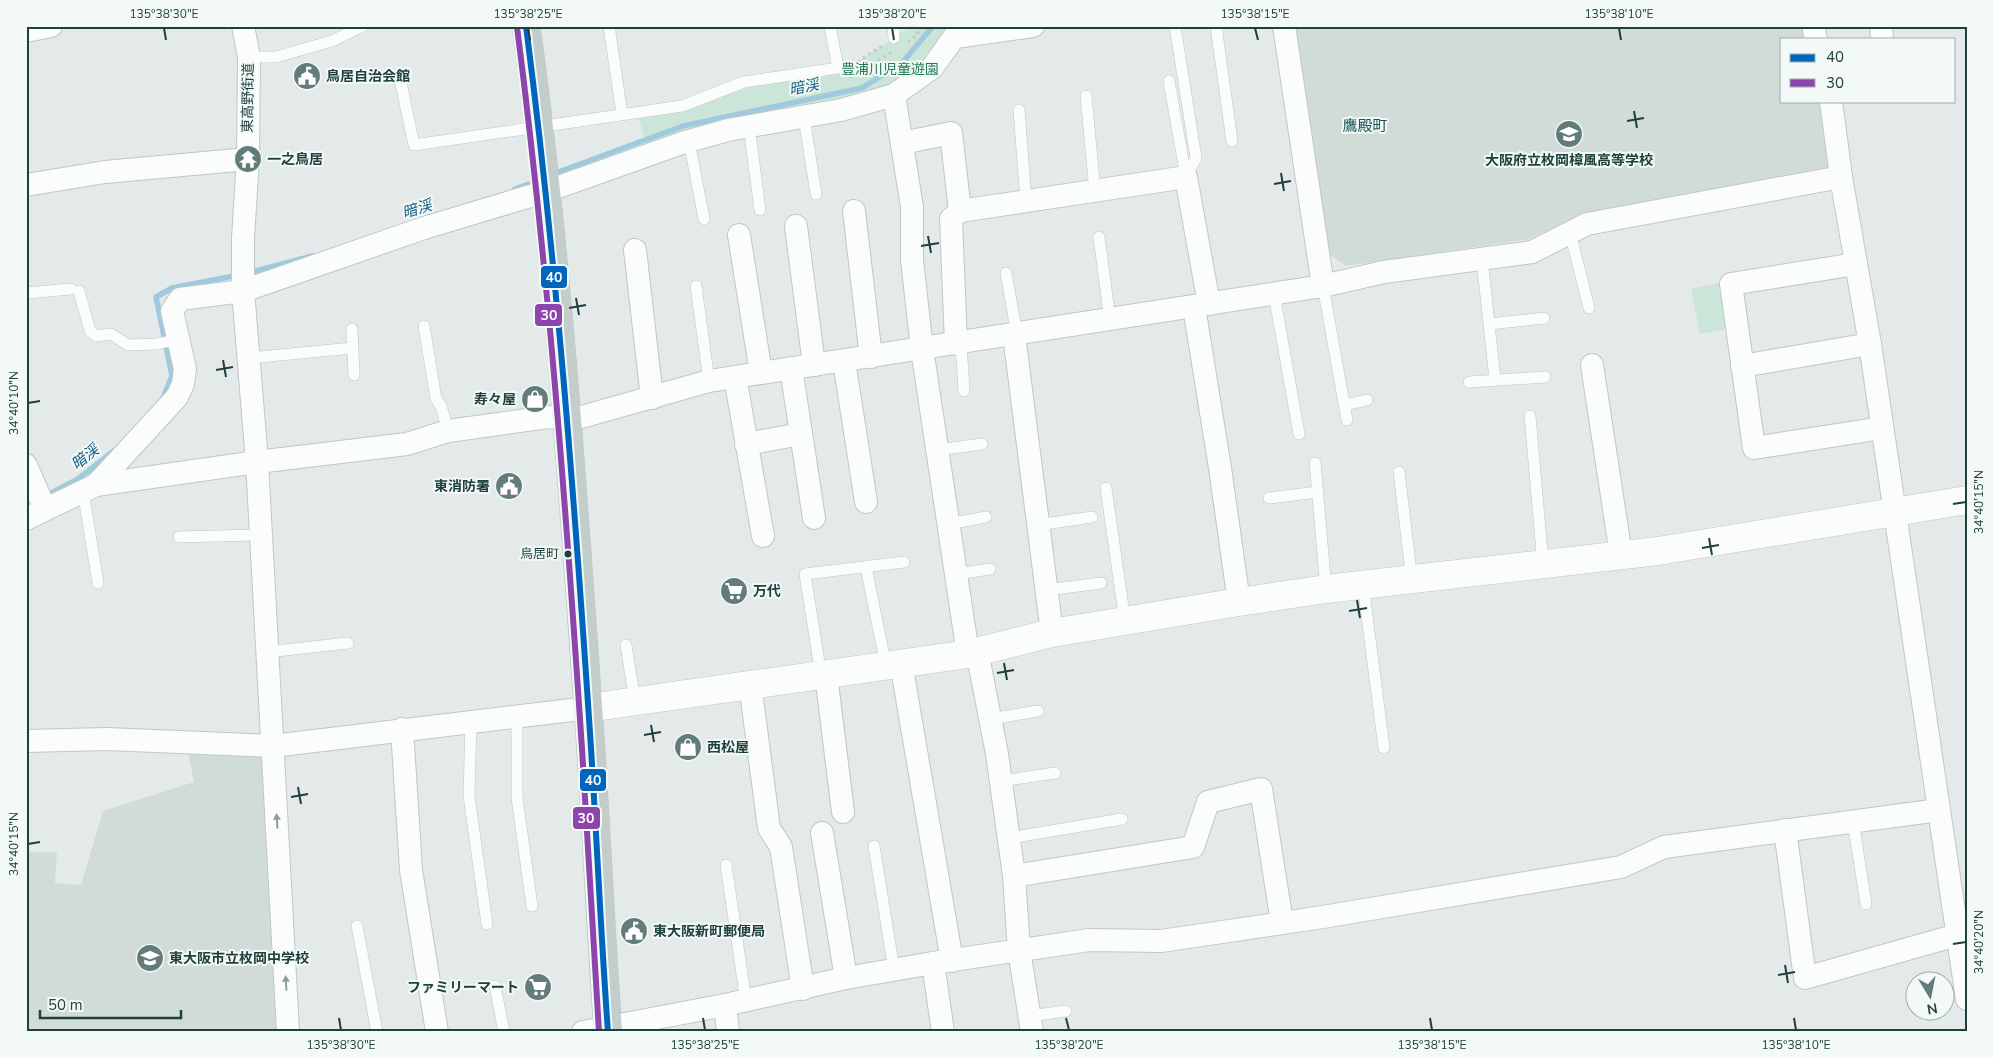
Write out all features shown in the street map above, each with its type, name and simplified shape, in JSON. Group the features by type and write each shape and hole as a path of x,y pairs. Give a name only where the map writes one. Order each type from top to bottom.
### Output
{"highway":[{"path":"526,26 546,181 567,419 588,708 600,1031"}],"street":[{"path":"26,31 51,26"},
{"name":"東高野街道","path":"243,26 249,57 248,159 243,289 257,462 288,1032"},
{"path":"90,488 177,397 183,384 184,369 168,342 172,311 180,299 243,289 424,228 546,181 728,130 841,110 894,95 932,68 959,32 1033,26"},
{"path":"1284,26 1323,286"},
{"path":"894,95 912,207 912,260 922,349 956,574 972,652 990,719 1001,781 1014,876 1019,950 1030,1024"},
{"path":"1836,102 1841,177 1870,344 1967,999"},
{"path":"902,142 951,133 960,211"},
{"path":"26,185 105,172 248,159"},
{"path":"959,343 951,218 960,211 1186,177 1220,468 1239,602"},
{"path":"26,465 35,487 38,512 90,488 257,462 406,444 448,431 548,417 567,419 652,398 708,380 1202,306 1323,286 1384,272 1532,252 1587,224 1841,177"},
{"path":"854,211 871,357"},
{"path":"796,226 814,365"},
{"path":"739,235 761,373"},
{"path":"636,250 652,398"},
{"path":"1856,264 1731,284 1754,448 1882,428"},
{"path":"1015,334 1052,633"},
{"path":"1742,366 1870,344"},
{"path":"844,361 866,502"},
{"path":"1592,366 1621,555"},
{"path":"791,368 814,518"},
{"path":"734,376 763,536"},
{"path":"746,444 801,434"},
{"path":"26,742 107,739 273,746 588,708 972,652 1052,633 1239,602 1326,589 1658,551 1967,500"},
{"path":"893,664 942,962 943,1032"},
{"path":"823,675 843,812"},
{"path":"750,684 770,828 781,847 803,989"},
{"path":"402,729 411,870 437,1032"},
{"path":"1014,876 1193,847 1208,802 1261,789 1282,923"},
{"path":"600,1031 803,989 846,978 942,962 1090,940 1161,940 1282,923 1621,867 1664,847 1938,810"},
{"path":"1785,830 1805,978 1957,935"},
{"path":"822,832 846,978"},
{"path":"728,1032 736,1003"}],"lane":[{"path":"249,57 276,57 332,41 363,26"},
{"path":"609,26 622,114"},
{"path":"400,80 414,145 682,106 744,82 838,68 830,26"},
{"path":"1175,26 1196,158 1186,177"},
{"path":"1216,26 1232,141"},
{"path":"1169,82 1186,177"},
{"path":"1086,96 1095,191"},
{"path":"1019,110 1026,201"},
{"path":"804,117 816,194"},
{"path":"749,126 760,210"},
{"path":"689,141 704,219"},
{"path":"1570,233 1589,308"},
{"path":"1099,237 1110,320"},
{"path":"1482,259 1495,379"},
{"path":"1006,274 1015,334"},
{"path":"696,286 708,380"},
{"path":"1323,286 1347,420"},
{"path":"26,293 75,290 90,331 96,336 111,334 128,345 168,342"},
{"path":"1274,294 1299,434"},
{"path":"1490,324 1544,318"},
{"path":"424,326 436,399 441,406 448,431"},
{"path":"352,329 354,376"},
{"path":"959,343 964,391"},
{"path":"248,358 352,348"},
{"path":"1469,382 1545,376"},
{"path":"1345,405 1366,400"},
{"path":"1530,416 1543,564"},
{"path":"937,450 982,444"},
{"path":"1315,463 1326,589"},
{"path":"1399,472 1412,580"},
{"path":"90,488 98,584"},
{"path":"1106,488 1125,621"},
{"path":"1269,498 1318,492"},
{"path":"948,524 986,517"},
{"path":"1038,525 1092,517"},
{"path":"178,537 261,535"},
{"path":"823,675 804,574 904,562"},
{"path":"866,567 893,664"},
{"path":"956,574 990,569"},
{"path":"1047,590 1101,583"},
{"path":"1363,585 1384,748"},
{"path":"267,652 348,643"},
{"path":"626,645 635,701"},
{"path":"990,719 1038,711"},
{"path":"517,716 516,798 532,906"},
{"path":"471,722 469,796 487,924"},
{"path":"1001,781 1054,773"},
{"path":"1009,838 1122,819"},
{"path":"1854,821 1866,904"},
{"path":"874,846 894,970"},
{"path":"726,865 736,1003"},
{"path":"357,926 377,1032"},
{"path":"495,986 504,1032"},
{"path":"1030,1024 1066,1011"}],"path":[{"path":"914,26 917,35"},
{"path":"838,68 852,65 894,32"},
{"path":"848,78 896,50"}],"shaded area":[{"name":"大阪府立枚岡樟風高等学校","path":"1296,26 1809,26 1812,38 1780,38 1780,102 1824,102 1833,166 1574,218 1529,239 1346,266 1326,252"},
{"name":"東大阪市立枚岡中学校","path":"188,752 266,756 277,1032 26,1032 26,852 57,852 55,883 81,885 103,811 194,782"}],"green space":[{"name":"豊浦川児童遊園","path":"912,26 962,26 894,95 649,155 637,112 679,106 744,82 852,65"},
{"path":"1719,283 1728,329 1700,334 1691,289"}],"waterway":[{"name":"暗渓","path":"553,174 683,126 862,88 902,63 933,26"},
{"name":"暗渓","path":"515,189 537,181"},
{"name":"暗渓","path":"248,273 312,256"},
{"name":"暗渓","path":"162,400 172,376 156,297 172,288 239,275"},
{"name":"暗渓","path":"44,497 78,479 115,450"}],"transit line":[{"name":"40","path":"526,26 547,206 572,477 608,1032"},
{"name":"30","path":"517,27 538,207 563,478 599,1032"}],"place":[{"name":"鳥居自治会館","path":"307,76"},
{"name":"大阪府立枚岡樟風高等学校","path":"1569,134"},
{"name":"一之鳥居","path":"248,159"},
{"name":"寿々屋","path":"535,399"},
{"name":"東消防署","path":"509,486"},
{"name":"鳥居町","path":"568,554"},
{"name":"万代","path":"734,591"},
{"name":"西松屋","path":"688,747"},
{"name":"東大阪新町郵便局","path":"634,931"},
{"name":"東大阪市立枚岡中学校","path":"150,958"},
{"name":"ファミリーマート","path":"538,987"}],"district":[{"name":"鷹殿町","path":"1365,126"}]}
